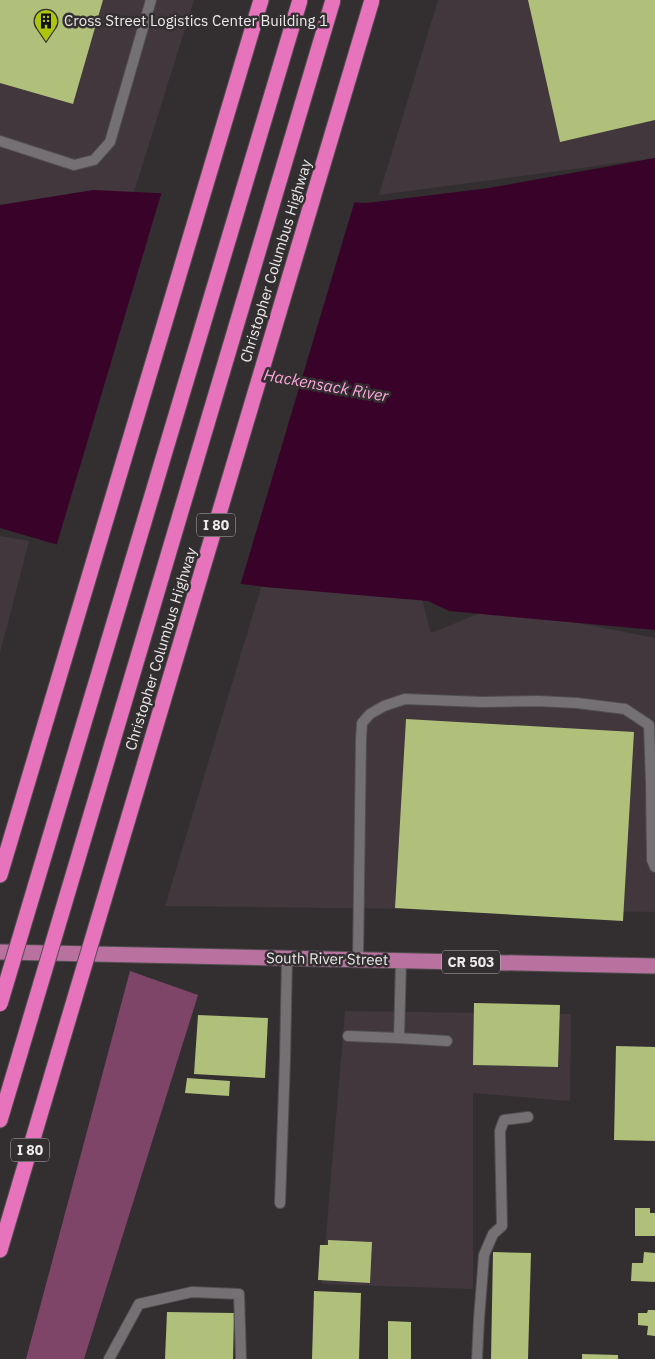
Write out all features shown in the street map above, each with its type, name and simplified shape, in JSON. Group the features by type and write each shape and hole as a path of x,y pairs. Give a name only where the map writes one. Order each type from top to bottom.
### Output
{"highway":[{"path":"0,875 261,0"},
{"path":"0,1004 300,0"},
{"name":"Christopher Columbus Highway","path":"0,1120 333,0"},
{"name":"Christopher Columbus Highway","path":"0,1250 372,0"}],"main road":[{"name":"South River Street","path":"0,952 655,966"}],"lane":[{"path":"0,141 74,165 94,160 110,142 151,0"},
{"path":"358,960 359,792 362,723 370,714 384,706 405,699 577,703 625,709 648,724 652,860 655,866"},
{"path":"280,1203 287,958"},
{"path":"398,1038 400,961"},
{"path":"348,1036 447,1040"},
{"path":"477,1359 484,1255 493,1234 502,1226 500,1131 504,1120 528,1117"},
{"path":"109,1359 139,1304 192,1292 239,1294 241,1359"}],"shaded area":[{"path":"0,0 194,0 134,192 0,205"},
{"path":"438,0 655,0 655,158 379,195"},
{"path":"0,536 29,541 0,653"},
{"path":"262,584 421,596 431,633 495,607 655,638 655,912 165,906"},
{"path":"130,971 198,995 84,1359 26,1359"},
{"path":"345,1011 571,1014 570,1101 473,1093 473,1289 322,1284"}],"water":[{"name":"Hackensack River","path":"655,158 655,630 449,611 428,601 265,587 154,573 0,528 0,205 93,190 367,203 489,188"}],"pier":[{"path":"162,191 355,200 240,586 154,576 56,547"}],"building":[{"name":"Cross Street Logistics Center Building 1","path":"0,0 103,0 73,104 0,83"},
{"path":"528,0 655,0 655,120 560,142"},
{"path":"406,719 634,732 623,921 395,908"},
{"path":"474,1003 560,1005 558,1067 473,1065"},
{"path":"198,1015 268,1018 265,1078 194,1074"},
{"path":"616,1046 655,1047 655,1141 614,1140"},
{"path":"187,1078 230,1081 229,1096 185,1093"},
{"path":"635,1208 650,1208 650,1213 655,1213 655,1236 635,1236"},
{"path":"328,1240 372,1242 370,1283 318,1280 320,1245 328,1245"},
{"path":"493,1252 531,1253 528,1359 491,1359"},
{"path":"644,1252 655,1253 655,1282 631,1281 632,1263 643,1263"},
{"path":"314,1291 361,1293 359,1359 312,1359"},
{"path":"648,1310 655,1310 655,1336 647,1335 648,1326 638,1325 638,1313 647,1313"},
{"path":"167,1312 234,1313 233,1359 165,1359"},
{"path":"388,1321 411,1322 411,1359 388,1359"},
{"path":"582,1354 618,1355 618,1359 582,1359"}],"place":[{"name":"Cross Street Logistics Center Building 1","path":"46,42"}]}
